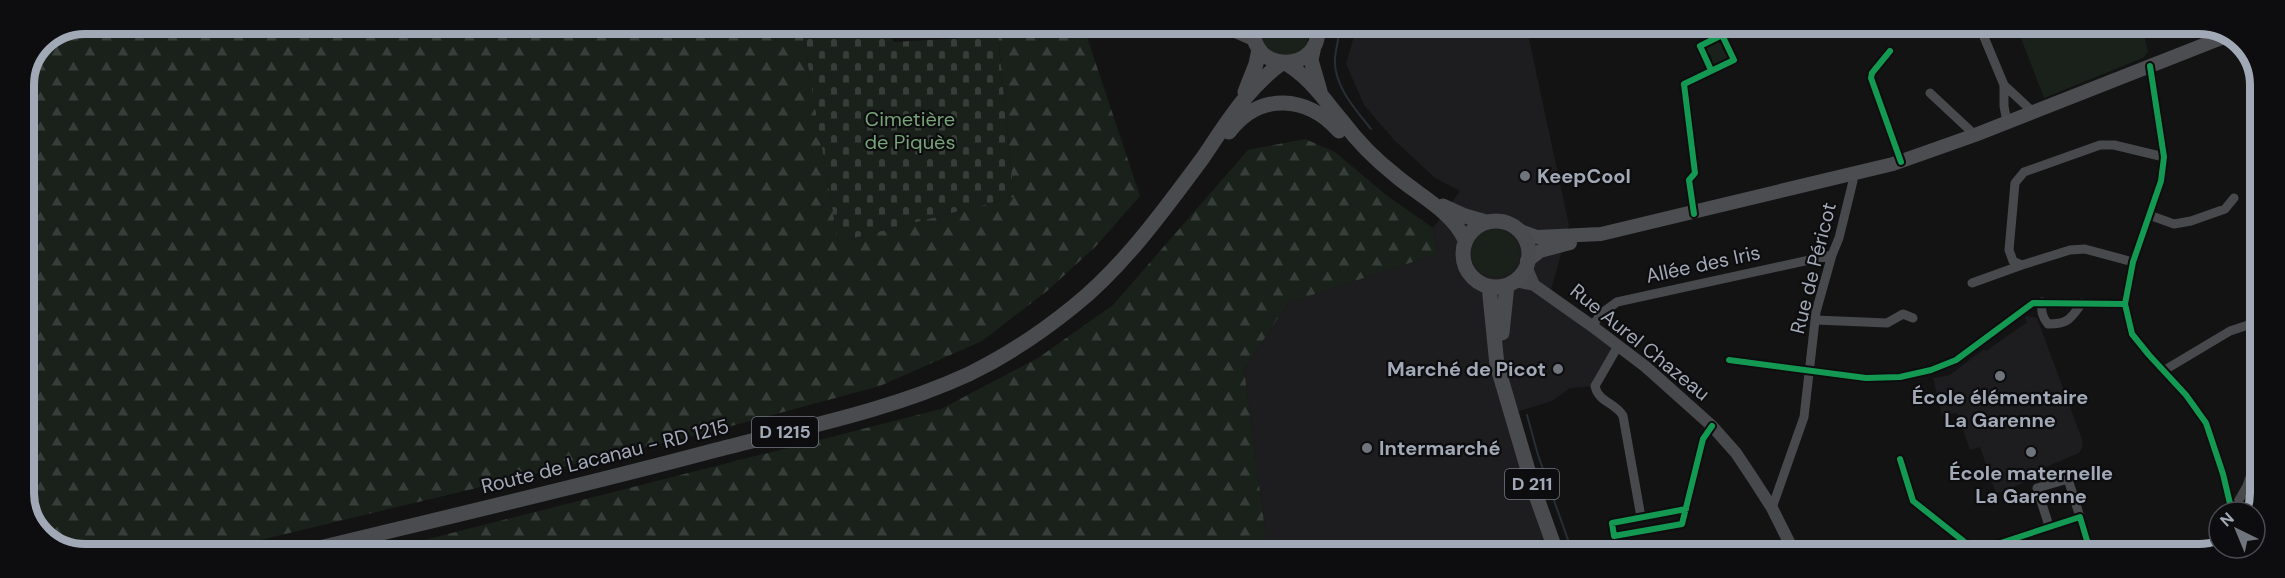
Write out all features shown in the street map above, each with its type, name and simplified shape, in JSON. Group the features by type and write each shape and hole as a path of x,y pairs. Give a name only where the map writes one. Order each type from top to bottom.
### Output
{"main road":[{"path":"1256,34 1258,46 1272,60 1295,68 1321,94 1363,147 1394,175"},
{"path":"1317,34 1311,60 1321,94"},
{"path":"1419,194 1465,216 1486,222 1508,222 1520,231 1537,237 1601,234 1694,214 1901,162 2220,39"},
{"name":"D 1215","path":"1242,100 1256,64 1258,46"},
{"path":"1284,63 1302,59 1314,46"},
{"name":"D 1215","path":"1194,169 1242,100 1256,84 1284,63"},
{"path":"1194,169 1245,116 1263,106 1295,103 1324,116 1358,152 1394,175 1457,225 1466,240"},
{"name":"Route de Lacanau - RD 1215","path":"336,544 653,467 832,419 922,393 970,373 1031,339 1077,304 1119,263 1194,169"},
{"path":"1486,222 1472,231 1463,249 1466,268 1474,279 1489,286 1511,283 1534,254 1553,246 1590,239 1601,234"},
{"path":"1520,231 1527,242 1527,263"},
{"name":"D 211","path":"1510,413 1501,350 1511,283"},
{"name":"D 211","path":"1489,286 1494,351 1510,413 1553,544"}],"street":[{"path":"1234,34 1258,46"},
{"path":"1983,34 2004,85 2007,122"},
{"path":"1694,214 1689,180 1695,173 1684,84 1734,60 1724,38 1720,36 1700,46 1711,70"},
{"path":"1890,51 1872,73 1871,78 1901,162"},
{"path":"2150,66 2164,157 2161,181 2133,262 2125,304 2132,334 2186,395 2206,423 2229,500"},
{"path":"2004,85 2033,112"},
{"path":"1930,93 1975,135"},
{"path":"2022,265 2013,261 2009,250 2015,183 2024,172 2100,145 2114,145 2164,157"},
{"name":"Rue de Péricot","path":"1772,508 1804,417 1815,320 1832,255 1839,238 1853,175"},
{"path":"2149,215 2174,224 2182,223 2225,209 2234,198"},
{"path":"1972,283 2070,250 2085,249 2133,262"},
{"name":"Allée des Iris","path":"1592,326 1602,313 1617,302 1832,255"},
{"path":"1527,263 1534,285"},
{"name":"Rue Aurel Chazeau","path":"1511,283 1534,285 1592,326 1663,381 1712,426 1736,453 1772,508 1790,544"},
{"path":"2042,302 2042,312 2048,324 2059,324 2069,320 2082,303"},
{"path":"1729,360 1866,378 1900,377 1931,370 1956,360 2033,303 2125,304"},
{"path":"1815,320 1887,323 1903,314 1913,318"},
{"path":"2163,371 2230,331 2250,324"},
{"path":"1618,346 1594,386 1598,396 1623,416 1641,518"},
{"path":"1686,510 1611,523 1614,536 1682,524 1686,510 1703,439 1712,426"},
{"path":"1900,459 1913,501 1965,544"},
{"path":"2239,500 2250,477"},
{"path":"2049,526 2037,488 2068,479 2088,544"},
{"path":"1998,544 2080,517"}],"shaded area":[{"path":"1355,34 1528,34 1569,225 1550,294 1618,346 1595,386 1570,388 1552,401 1510,414 1554,544 1267,544 1244,369 1288,303 1437,254 1433,228 1460,191 1435,178 1394,140 1364,105 1346,64"},
{"name":"École élémentaire La Garenne","path":"2027,316 2037,318 2083,442 2082,448 2079,453 2027,475 2028,481 1996,494 1980,447 1970,450 1957,413 1942,415 1933,378 1950,375 1984,349 1986,351 2027,322 2025,318"}],"green space":[{"path":"85,34 803,34 838,242 1014,197 998,34 1086,34 1140,196 1096,246 1047,291 982,341 880,386 705,433 243,544 85,544 60,537 43,521 35,503 34,85 35,75 43,57 49,49 66,38"},
{"name":"Cimetière de Piquès","path":"803,34 890,34 894,42 998,34 1014,197 838,242"},
{"path":"1261,34 1309,34 1302,50 1291,56 1283,56 1265,48"},
{"path":"2019,34 2144,34 2148,52 2143,58 2044,98"},
{"path":"1715,42 1723,44 1722,48 1728,58 1714,65 1710,61 1712,59 1710,54 1707,55 1706,51 1709,44 1710,46 1716,44"},
{"path":"1305,139 1335,152 1386,195 1433,228 1437,254 1288,303 1244,369 1267,544 408,544 941,409 1038,358 1113,305 1248,150"},
{"path":"1490,229 1500,229 1515,239 1519,253 1518,262 1509,273 1500,277 1490,277 1475,267 1471,258 1471,248 1481,233"}],"waterway":[{"path":"1339,34 1335,68 1341,87 1371,129"},
{"path":"1527,415 1538,455 1569,544"}],"cycle path":[{"path":"1694,214 1689,180 1695,173 1684,84 1734,60 1723,37 1720,36 1700,46 1711,70"},
{"path":"1890,51 1872,73 1871,78 1901,162"},
{"path":"2150,66 2164,157 2161,181 2133,262 2125,304 2132,334 2186,395 2206,423 2229,500"},
{"path":"1729,360 1866,378 1900,377 1931,370 1956,360 2033,303 2125,304"},
{"path":"1686,509 1612,523 1614,536 1682,524 1703,439 1712,426"},
{"path":"1900,459 1913,501 1967,544"},
{"path":"1997,544 2080,517 2088,544"}],"place":[{"name":"KeepCool","path":"1525,176"},
{"name":"Marché de Picot","path":"1558,369"},
{"name":"École élémentaire La Garenne","path":"2000,376"},
{"name":"Intermarché","path":"1367,448"},
{"name":"École maternelle La Garenne","path":"2031,452"}]}
